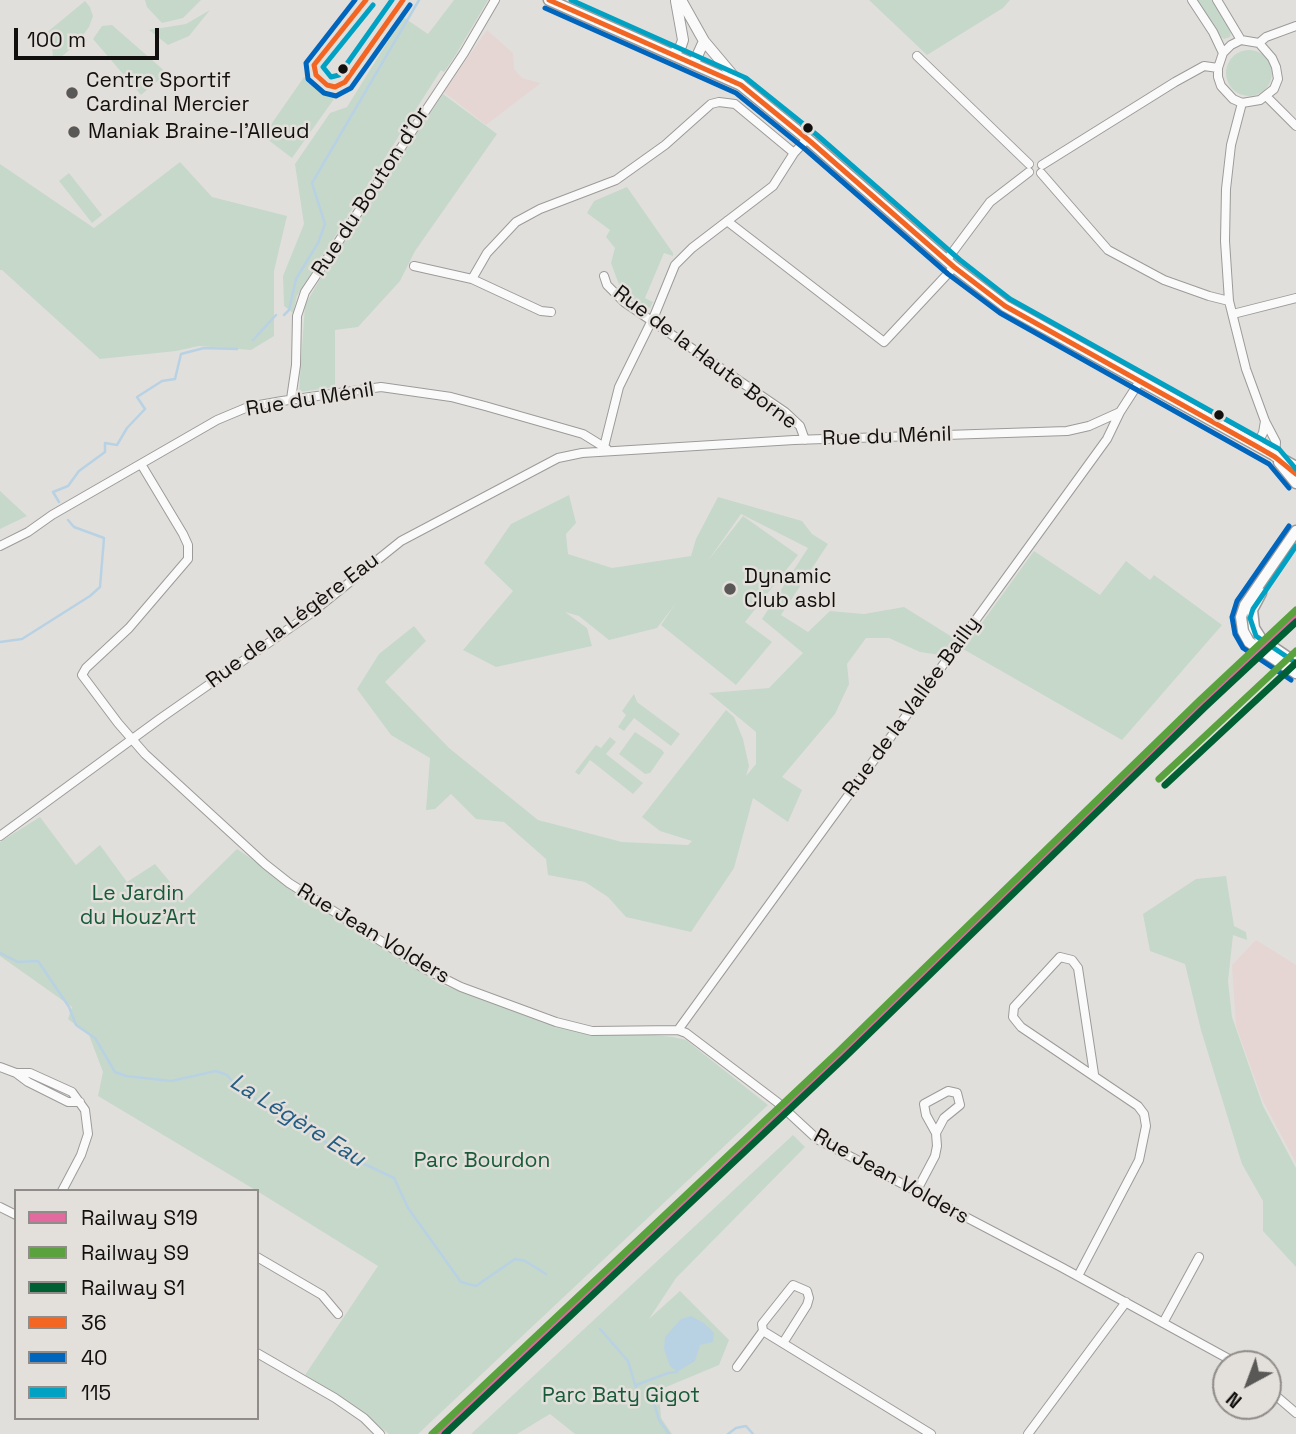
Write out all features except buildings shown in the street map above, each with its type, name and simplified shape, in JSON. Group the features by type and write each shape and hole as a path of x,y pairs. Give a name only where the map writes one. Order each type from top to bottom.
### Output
{"main road":[{"path":"549,0 741,85 950,264 1005,306 1296,467"},
{"path":"1275,457 1296,474"},
{"path":"1275,457 1296,483"},
{"path":"1294,667 1253,638 1241,624 1245,605 1296,531"},
{"path":"1253,638 1254,604 1296,541"}],"street":[{"name":"Rue du Bouton d'Or","path":"291,399 296,365 297,316 305,292 464,53 495,0"},
{"path":"673,54 683,40 678,0"},
{"path":"678,0 704,41 741,85"},
{"path":"1192,0 1223,53"},
{"path":"1217,0 1241,40"},
{"path":"1259,43 1266,37 1296,26"},
{"path":"1241,40 1259,43 1276,67 1278,79 1275,89 1256,102 1242,103 1233,99 1221,86 1218,68 1223,53 1241,40"},
{"path":"694,63 704,41"},
{"path":"917,56 1029,168"},
{"path":"1041,169 1174,82 1204,66 1218,68"},
{"path":"1267,97 1296,126"},
{"path":"1242,103 1231,145 1226,189 1225,241 1229,301 1246,369 1265,421 1276,442 1275,457"},
{"path":"472,279 487,253 516,222 540,209 616,180 665,145 711,104 735,104 794,153"},
{"path":"607,449 619,387 678,260 773,186 794,153 807,139"},
{"path":"727,221 884,342 950,264 990,202 1034,161 1108,250 1164,280 1229,301"},
{"path":"414,266 472,279 541,311 551,312"},
{"name":"Rue de la Haute Borne","path":"604,276 607,285 615,294 785,412 800,426 805,440"},
{"path":"1233,314 1296,298"},
{"name":"Rue de la Vallée Bailly","path":"678,1030 1107,439 1140,381"},
{"name":"Rue du Ménil","path":"0,546 232,413 248,407 291,399 381,387 451,397 583,434 607,449 1067,431 1091,425 1120,412"},
{"path":"1256,446 1263,433 1265,421"},
{"name":"Rue de la Légère Eau","path":"0,836 310,614 401,541 558,458 607,449"},
{"name":"Rue Jean Volders","path":"141,464 183,534 189,553 188,559 129,628 86,668 82,676 145,754 265,864 295,887 425,969 461,987 556,1022 592,1031 678,1030 693,1037 776,1102 817,1139 1212,1350"},
{"path":"1078,1276 1139,1160 1146,1126 1144,1114 1138,1106 1021,1027 1013,1017 1014,1007 1060,957 1072,960 1078,968 1094,1074"},
{"path":"0,1068 16,1073 30,1073 72,1092 85,1110 88,1135 63,1189"},
{"path":"916,1192 935,1156 937,1146 936,1133 926,1115 924,1104 948,1091 957,1093 960,1105 944,1118 936,1133"},
{"path":"259,1257 322,1295 338,1314"},
{"path":"1163,1323 1199,1257"},
{"path":"783,1343 809,1298 807,1291 793,1284 762,1324 764,1331 783,1343 931,1434"},
{"path":"1028,1434 1126,1302"},
{"path":"737,1367 764,1331"},
{"path":"259,1354 335,1398 364,1418 380,1434"},
{"path":"1282,1401 1296,1413"}],"shaded area":[{"path":"487,30 513,53 514,69 522,78 541,83 486,125 444,92"},
{"path":"1256,940 1296,965 1296,1163 1263,1101 1236,1026 1232,965"}],"green space":[{"path":"145,0 201,0 183,18 162,23 147,7"},
{"path":"454,0 488,0 455,56 444,72 441,70 297,296 293,313 284,306 283,276 304,224 295,164 330,113 347,107 403,17 428,34"},
{"path":"869,0 1010,0 1003,8 927,55"},
{"path":"1196,0 1212,0 1231,31 1230,37 1221,37"},
{"path":"85,1 93,16 89,27 67,52 60,58 53,58 52,46 45,34"},
{"path":"210,10 189,36 168,45 149,30 186,24"},
{"path":"112,25 167,73 141,95 93,39 102,26"},
{"path":"1249,50 1265,57 1272,73 1265,89 1249,96 1233,89 1226,73 1233,57"},
{"path":"304,77 334,99 292,158 263,136"},
{"path":"443,94 497,134 415,251 400,281 358,327 335,330 335,387 299,392 305,305"},
{"path":"180,162 212,197 287,216 274,271 274,336 251,350 199,346 100,359 0,270 0,164 94,228"},
{"path":"69,173 102,215 92,223 59,181"},
{"path":"627,187 673,253 673,256 664,253 645,298 653,302 650,308 621,290 611,263 615,248 606,237 610,230 587,213 594,201"},
{"path":"0,491 27,516 0,529"},
{"path":"569,495 576,523 566,534 568,554 612,568 691,556 696,539 718,497 802,521 812,534 828,544 781,615 808,632 830,611 864,614 904,607 957,640 947,656 920,652 889,638 866,638 847,664 849,684 835,714 782,777 802,790 788,822 753,798 734,868 691,932 626,917 608,897 585,882 548,875 546,859 504,822 476,819 451,794 435,809 426,810 430,758 391,735 357,689 379,654 414,626 426,641 385,682 449,748 538,820 622,842 688,845 692,841 660,831 642,817 726,710 734,717 743,739 749,766 746,776 756,764 756,732 709,693 769,688 803,653 762,619 808,548 741,514 707,562 743,516 798,555 745,622 772,642 736,685 661,625 676,603 657,628 609,640 579,616 565,612 587,628 592,646 496,667 463,650 513,591 484,563 511,524"},
{"path":"1034,551 1100,595 1126,561 1150,580 1154,575 1222,625 1122,740 963,649"},
{"path":"634,694 637,702 680,734 671,746 634,718 624,731 618,727 626,715 622,711"},
{"path":"635,732 664,753 650,773 645,774 619,754"},
{"path":"610,737 616,742 606,754 643,783 633,794 590,760 579,775 575,772 596,745 601,748"},
{"name":"Parc Bourdon","path":"40,817 76,865 100,845 127,882 155,864 185,900 237,849 438,983 544,1023 686,1040 768,1105 418,1434 389,1434 362,1412 305,1375 378,1266 259,1192 259,1189 254,1189 98,1096 103,1072 89,1035 68,1019 72,1007 0,956 0,842"},
{"path":"1226,876 1234,926 1246,932 1247,940 1233,935 1228,981 1232,1017 1263,1106 1296,1168 1296,1267 1263,1231 1263,1201 1242,1164 1201,1030 1185,964 1150,951 1143,914 1196,879"},
{"name":"Parc Baty Gigot","path":"793,1135 805,1147 676,1278 649,1319 680,1291 729,1340 719,1365 659,1390 661,1418 672,1434 575,1434 550,1414 517,1434 471,1434"}],"water":[{"path":"691,1316 714,1333 713,1342 700,1345 695,1361 677,1372 670,1366 664,1349 665,1337 681,1319"}],"waterway":[{"name":"La Légère Eau","path":"284,315 289,310 296,279 318,243 325,224 312,183 419,0"},
{"path":"253,340 276,315"},
{"name":"La Légère Eau","path":"59,502 53,492 68,486 79,471 105,452 105,443 117,445 127,428 145,409 137,397 162,381 175,379 181,354 204,348 237,349"},
{"name":"La Légère Eau","path":"0,642 22,639 100,587 104,538 74,527 68,520"},
{"name":"La Légère Eau","path":"0,953 18,962 38,961 69,1007 76,1025 95,1038 115,1072 126,1076 171,1081 216,1071 227,1075 241,1091 307,1128 339,1152 394,1178 408,1208 461,1282 476,1286 515,1259 525,1261 546,1274"},
{"name":"La Légère Eau","path":"600,1329 628,1361 637,1391"},
{"path":"636,1385 677,1372"},
{"name":"La Légère Eau","path":"653,1399 659,1420 669,1434"},
{"name":"La Légère Eau","path":"728,1434 736,1428 746,1426 753,1434"}],"rail line":[{"name":"S9","path":"432,1434 838,1052 1296,610"},
{"name":"S19","path":"440,1434 780,1116 1296,618"},
{"name":"S1","path":"445,1434 844,1058 1296,622"},
{"name":"S9","path":"1159,779 1296,651"},
{"name":"S1","path":"1165,785 1296,663"}],"transit line":[{"name":"40","path":"355,0 306,63 308,79 324,93 336,96 351,88 410,5"},
{"name":"36","path":"366,0 314,65 316,75 327,85 335,87 345,82 403,0"},
{"name":"115","path":"373,5 323,67 331,77 339,75 392,0"},
{"name":"36","path":"549,0 741,85 811,142 954,267 1005,306 1256,446 1296,474"},
{"name":"115","path":"571,0 746,78 817,135 960,260 1010,299 1279,449 1296,469"},
{"name":"40","path":"545,8 736,93 805,149 948,274 1000,313 1269,464 1289,488"},
{"name":"40","path":"1289,526 1237,601 1232,617 1235,634 1243,648 1291,680"},
{"name":"115","path":"1296,546 1253,609 1250,618 1256,636 1296,663"}],"place":[{"name":"Centre Sportif Cardinal Mercier","path":"72,93"},
{"name":"Maniak Braine-l'Alleud","path":"74,132"},
{"name":"Dynamic Club asbl","path":"730,589"}],"park label":[{"name":"Le Jardin du Houz’Art","path":"138,906"}]}
